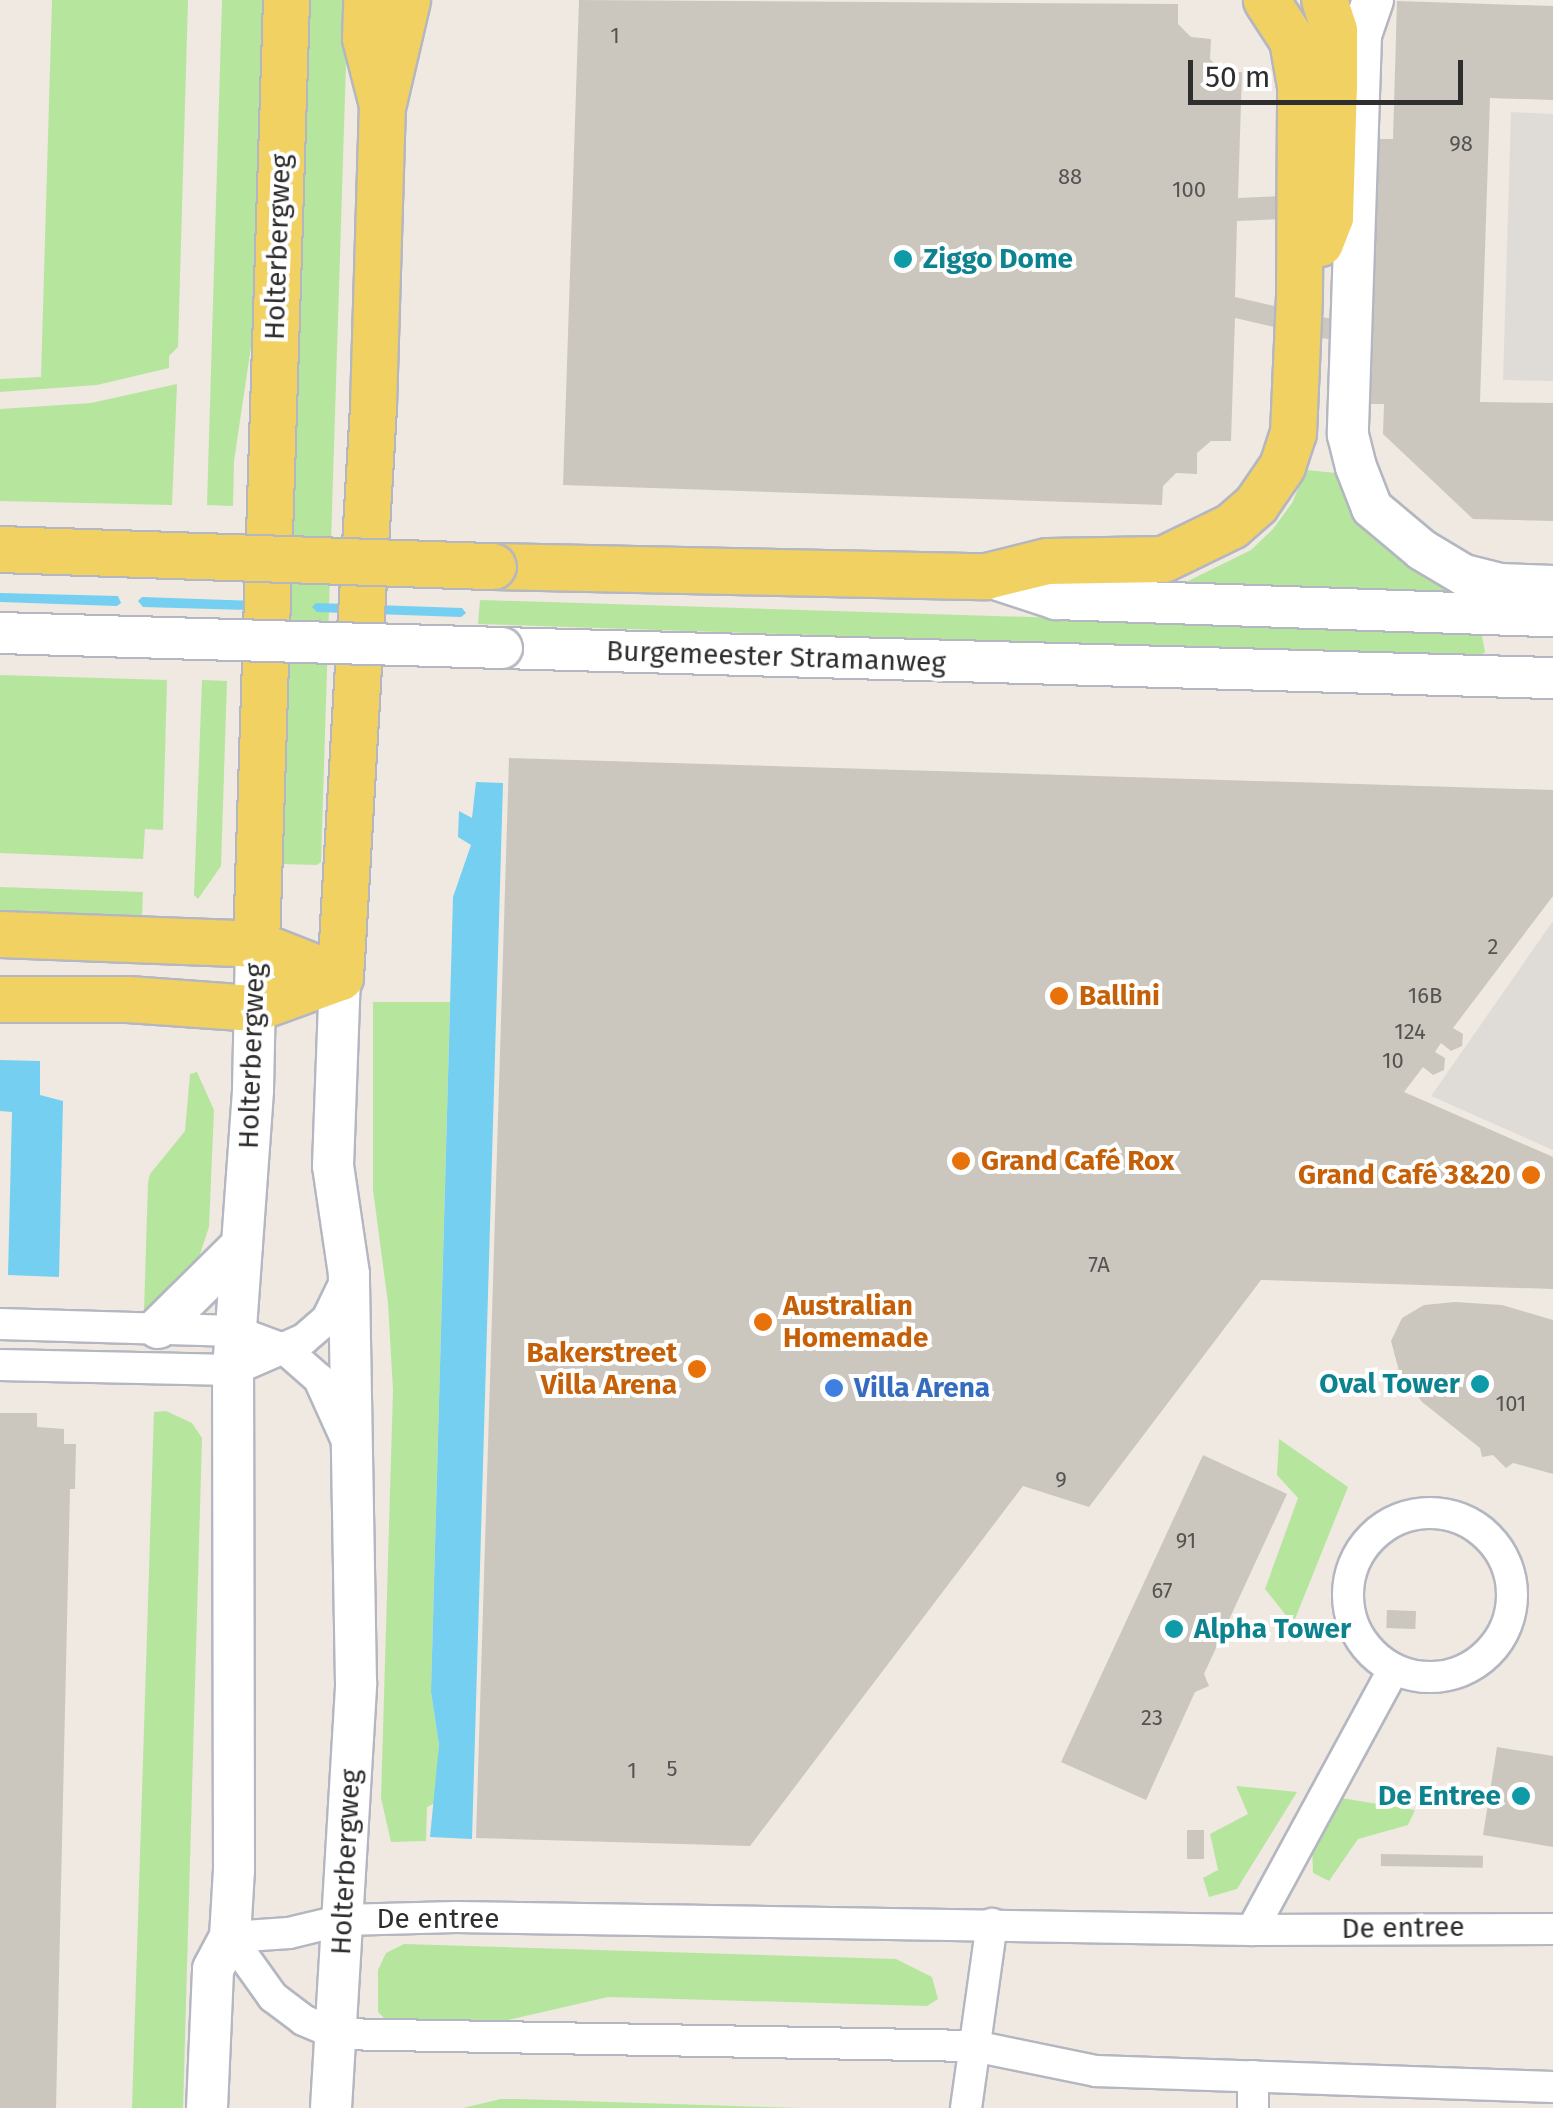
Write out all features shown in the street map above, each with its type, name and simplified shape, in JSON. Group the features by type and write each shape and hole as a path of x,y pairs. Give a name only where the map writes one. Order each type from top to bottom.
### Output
{"main road":[{"name":"Holterbergweg","path":"207,2108 213,1969 230,1937 234,1870 233,1370 256,1008 286,0"},
{"name":"Holterbergweg","path":"331,2108 356,1683 348,1274 333,1166 373,406 382,105 365,38 366,0"},
{"path":"382,105 407,0"},
{"path":"1266,0 1292,40 1331,86"},
{"path":"0,549 493,566 986,576 1047,561 1164,559 1199,545 1256,504 1282,466 1292,433 1299,296 1331,86 1334,30 1324,0"},
{"path":"1373,0 1360,35 1331,86 1348,435 1372,508 1422,550 1464,574 1500,584 1553,586"},
{"path":"986,576 1056,599 1553,616"},
{"name":"Burgemeester Stramanweg","path":"0,633 1553,678"},
{"path":"0,934 256,944 340,977"},
{"path":"0,999 128,999 256,1008 340,977"},
{"path":"158,1328 242,1244"}],"street":[{"path":"0,1365 233,1370 286,1350 327,1319 348,1274"},
{"path":"0,1324 235,1330 286,1350 319,1379 354,1458"},
{"path":"1421,1513 1448,1515 1473,1524 1491,1539 1511,1574 1513,1607 1502,1638 1474,1666 1441,1678 1416,1677 1393,1670 1368,1650 1350,1615 1347,1596 1362,1548 1381,1528 1421,1513"},
{"path":"1252,1930 1393,1670"},
{"name":"De entree","path":"230,1937 288,1933 343,1920 992,1924 1252,1930 1553,1929"},
{"path":"966,2108 992,1924"},
{"path":"230,1937 273,1997 303,2020 336,2034 974,2046 1096,2071 1553,2087"},
{"path":"1252,2108 1254,2076"}],"green space":[{"path":"52,0 188,0 178,347 169,356 169,368 97,385 0,392 0,379 41,377"},
{"path":"222,0 266,0 256,313 234,461 233,506 207,505"},
{"path":"304,0 348,0 321,862 317,865 283,864 281,860"},
{"path":"177,384 172,505 0,501 0,409 91,403"},
{"path":"1306,470 1346,474 1459,593 1186,586 1186,582 1251,550 1273,529 1292,503"},
{"path":"480,600 1481,631 1485,652 1479,657 478,624"},
{"path":"0,675 167,680 163,830 145,829 143,859 0,853"},
{"path":"202,680 227,681 221,866 198,899 194,895"},
{"path":"0,887 143,892 142,926 0,921"},
{"path":"373,1002 450,1002 431,1692 439,1745 435,1803 427,1807 426,1841 391,1842 381,1798 393,1390 388,1303 373,1190"},
{"path":"197,1072 214,1110 209,1227 194,1272 168,1301 144,1312 148,1183 150,1174 185,1131 190,1074"},
{"path":"166,1411 192,1423 202,1438 183,2108 132,2108 154,1412"},
{"path":"1279,1439 1348,1487 1293,1624 1265,1589 1298,1498 1277,1475"},
{"path":"1236,1786 1297,1792 1237,1889 1209,1897 1203,1878 1218,1870 1210,1834 1248,1814"},
{"path":"1341,1798 1415,1810 1408,1825 1358,1839 1329,1881 1313,1873 1312,1843"},
{"path":"404,1944 896,1959 932,1977 938,1999 927,2006 608,1997 482,2026 388,2022 378,2012 378,1970 386,1953"},
{"path":"519,2099 798,2108 463,2108"}],"shaded area":[{"path":"1511,112 1553,114 1553,381 1503,380"},
{"path":"1553,921 1553,1150 1431,1096"}],"water":[{"path":"0,593 118,596 121,603 117,606 0,602"},
{"path":"142,597 288,602 292,608 287,611 143,607 138,601"},
{"path":"316,603 462,608 466,613 461,617 317,612 312,607"},
{"path":"476,782 503,783 472,1839 430,1837 439,1745 431,1692 453,897 471,845 458,837 459,811 472,818"},
{"path":"0,1060 40,1061 40,1095 63,1101 59,1277 8,1275 12,1112 0,1111"}],"building":[{"name":"Ziggo Dome","path":"579,0 1178,4 1178,24 1191,37 1211,39 1210,59 1223,72 1242,72 1238,198 1376,192 1377,139 1393,139 1397,1 1553,6 1553,100 1490,98 1480,402 1553,403 1553,521 1473,519 1383,434 1384,404 1369,404 1371,349 1235,318 1231,441 1211,441 1197,453 1197,474 1176,473 1163,486 1162,505 563,485","holes":["1375,215 1371,328 1235,297 1237,221"]},
{"name":"Villa Arena","path":"509,758 1553,790 1553,896 1453,1028 1463,1034 1462,1046 1451,1051 1441,1043 1435,1052 1445,1058 1444,1070 1433,1075 1423,1067 1404,1092 1553,1157 1553,1289 1261,1280 1089,1507 1023,1486 750,1846 476,1838"},
{"name":"Oval Tower","path":"1424,1305 1502,1305 1553,1320 1553,1474 1513,1463 1506,1468 1493,1455 1482,1457 1480,1448 1422,1402 1399,1371 1391,1341 1402,1318"},
{"path":"0,1413 37,1413 37,1427 64,1429 64,1444 76,1444 75,1489 70,1489 56,2108 0,2108"},
{"name":"Alpha Tower","path":"1203,1455 1287,1494 1204,1674 1209,1686 1195,1692 1146,1800 1061,1762"},
{"path":"1387,1610 1416,1611 1415,1629 1386,1628"},
{"name":"De Entree","path":"1497,1747 1553,1756 1553,1847 1483,1835"},
{"path":"1187,1830 1204,1830 1204,1859 1187,1859"},
{"path":"1381,1854 1483,1856 1483,1868 1381,1866"}],"place":[{"name":"Ziggo Dome","path":"903,259"},
{"name":"Ballini","path":"1059,996"},
{"name":"Grand Café Rox","path":"961,1161"},
{"name":"Grand Café 3&20","path":"1531,1175"},
{"name":"Australian Homemade","path":"763,1322"},
{"name":"Bakerstreet Villa Arena","path":"697,1369"},
{"name":"Oval Tower","path":"1480,1384"},
{"name":"Villa Arena","path":"834,1388"},
{"name":"Alpha Tower","path":"1174,1629"},
{"name":"De Entree","path":"1521,1796"}]}
